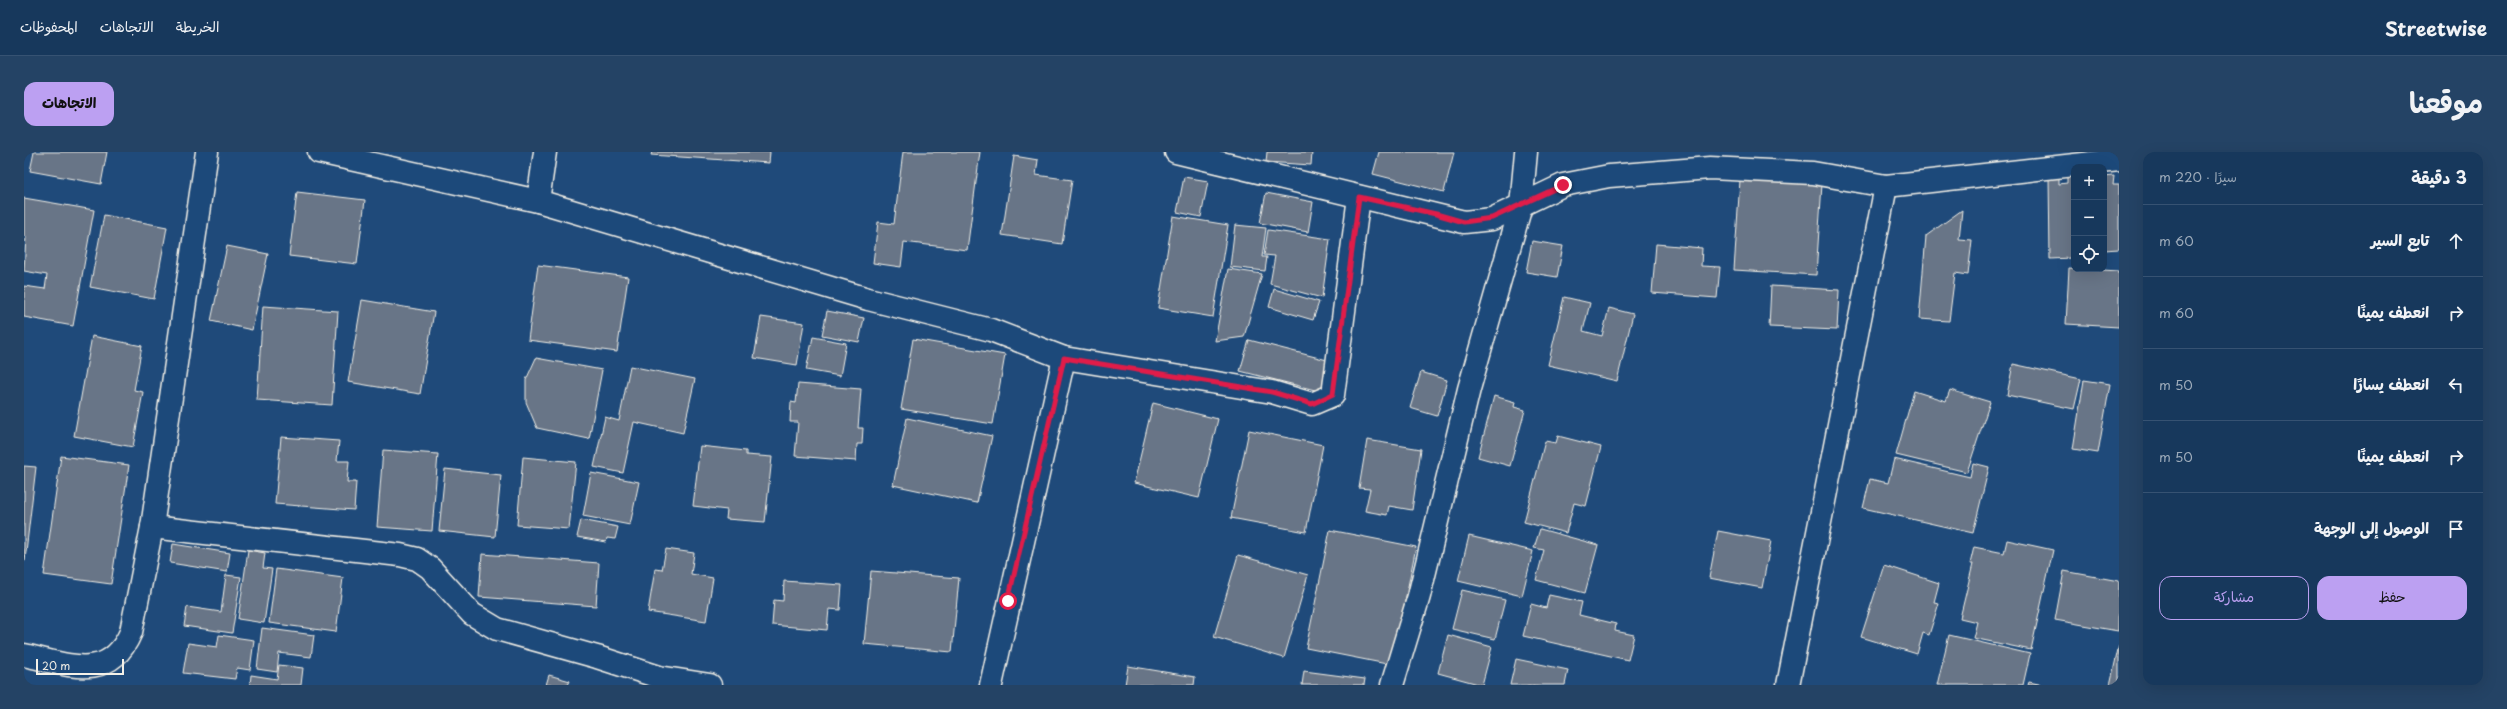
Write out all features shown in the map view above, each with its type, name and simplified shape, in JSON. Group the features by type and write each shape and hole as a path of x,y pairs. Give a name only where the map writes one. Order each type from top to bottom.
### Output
{"street":[{"path":"24,656 88,668 106,662 115,656 125,645 131,632 152,528 207,152"},
{"path":"320,152 538,200 868,299 991,330 1064,358 1272,392 1312,404 1333,394 1359,197"},
{"path":"538,200 545,152"},
{"path":"1176,152 1464,222 1492,218 1521,206 1563,185 1594,179 1710,168 1813,173 1886,186 2119,160"},
{"path":"1392,685 1419,596 1469,389 1521,206 1526,152"},
{"path":"1788,685 1886,186"},
{"path":"991,685 1064,358"},
{"path":"152,528 400,555 417,559 430,568 472,614 497,629 659,677 710,685"}],"building":[{"path":"34,152 107,152 101,184 30,171"},
{"path":"652,152 770,152 769,163 651,155"},
{"path":"903,152 980,152 967,250 904,242 901,267 873,263 878,222 894,224"},
{"path":"1267,152 1312,152 1311,165 1266,162"},
{"path":"1379,152 1454,152 1444,192 1373,174"},
{"path":"1014,156 1038,160 1036,175 1072,180 1062,244 1002,235"},
{"path":"2114,176 2113,185 2119,185 2119,249 2107,250 2107,177"},
{"path":"1184,177 1208,181 1201,217 1177,212"},
{"path":"2049,177 2059,177 2059,184 2067,183 2067,177 2071,177 2071,258 2050,259"},
{"path":"1740,180 1822,184 1816,275 1734,270"},
{"path":"297,192 365,200 357,264 289,256"},
{"path":"1266,193 1313,202 1308,232 1260,223"},
{"path":"24,198 94,210 73,326 24,317 24,286 45,289 47,275 24,271 26,237 24,236"},
{"path":"1962,210 1959,239 1972,240 1968,275 1955,273 1949,321 1919,319 1926,236"},
{"path":"104,215 167,227 154,299 90,287"},
{"path":"1173,216 1228,225 1213,317 1158,308"},
{"path":"1235,225 1266,228 1262,257 1267,257 1265,271 1230,267"},
{"path":"1268,230 1330,239 1322,298 1270,284 1275,256 1264,255"},
{"path":"1532,241 1563,246 1557,277 1526,272"},
{"path":"1656,244 1702,248 1701,266 1720,267 1717,298 1652,293"},
{"path":"227,246 268,254 252,330 211,321"},
{"path":"538,265 628,277 617,352 528,340"},
{"path":"2069,268 2071,268 2071,272 2119,271 2119,327 2066,324"},
{"path":"1228,269 1262,274 1244,337 1215,341"},
{"path":"1771,286 1839,290 1837,330 1769,327"},
{"path":"1274,289 1319,302 1313,320 1269,307"},
{"path":"1564,297 1590,303 1583,331 1602,336 1609,308 1633,314 1617,381 1548,365"},
{"path":"362,300 434,312 420,394 348,382"},
{"path":"263,306 338,311 332,405 257,400"},
{"path":"827,311 864,318 859,342 822,335"},
{"path":"761,317 804,323 797,365 754,358"},
{"path":"92,336 142,346 134,390 143,392 133,447 74,436"},
{"path":"813,337 846,343 840,376 806,370"},
{"path":"913,339 1005,355 993,424 901,409"},
{"path":"1249,340 1331,361 1323,392 1240,371"},
{"path":"536,358 602,370 589,439 537,428 526,402 526,380"},
{"path":"2013,364 2081,379 2074,409 2007,395"},
{"path":"630,366 695,379 683,433 634,422 623,473 594,467 605,417 619,421"},
{"path":"1421,372 1447,380 1437,416 1410,408"},
{"path":"2084,380 2110,384 2098,453 2073,449"},
{"path":"798,384 861,389 858,428 863,428 862,444 857,444 856,461 795,456 798,422 790,422 791,402 796,403"},
{"path":"1950,390 1990,402 1967,472 1896,455 1914,391 1946,401"},
{"path":"1494,396 1515,402 1514,407 1525,410 1510,466 1478,457"},
{"path":"1153,403 1218,419 1199,498 1134,483"},
{"path":"907,418 992,436 977,503 893,485"},
{"path":"1249,430 1323,445 1306,532 1231,518"},
{"path":"1558,436 1601,447 1586,506 1574,503 1566,533 1524,522 1545,441 1556,443"},
{"path":"281,437 339,441 337,461 349,461 347,482 356,482 354,510 275,504"},
{"path":"1367,440 1421,449 1412,510 1389,506 1387,515 1365,511 1370,489 1359,488"},
{"path":"700,446 746,451 746,455 772,457 765,522 726,519 727,510 693,506"},
{"path":"383,450 438,454 432,531 377,527"},
{"path":"61,456 129,465 111,584 44,575"},
{"path":"523,457 576,462 569,529 517,525"},
{"path":"1894,459 1970,477 1973,463 1989,467 1973,533 1863,508 1870,479 1888,483"},
{"path":"24,466 36,467 25,560 24,560"},
{"path":"445,469 501,475 495,537 439,531"},
{"path":"591,473 639,482 630,525 583,516"},
{"path":"581,520 618,527 615,539 607,538 606,542 577,537"},
{"path":"1540,529 1598,545 1585,593 1536,580 1544,550 1534,548"},
{"path":"1330,530 1416,547 1392,665 1306,648"},
{"path":"1718,531 1771,541 1762,588 1709,578"},
{"path":"1469,536 1533,551 1522,596 1458,581"},
{"path":"2007,540 2053,550 2031,650 1973,638 1977,622 1960,618 1973,564 1970,564 1974,547 2004,553"},
{"path":"173,544 230,553 227,572 170,563"},
{"path":"666,549 694,553 691,574 713,578 706,621 648,612 655,569 662,570"},
{"path":"248,550 265,553 263,568 272,569 264,623 238,619"},
{"path":"482,554 599,563 596,606 479,597"},
{"path":"1238,555 1308,575 1284,658 1214,637"},
{"path":"1884,565 1939,583 1934,602 1939,603 1929,635 1923,633 1917,654 1861,637"},
{"path":"276,569 343,578 336,632 269,623"},
{"path":"871,571 959,578 952,652 864,644"},
{"path":"2064,571 2119,581 2118,631 2055,620"},
{"path":"226,575 241,577 232,633 184,626 187,607 221,612"},
{"path":"784,581 842,585 840,610 829,609 827,630 772,625 774,600 783,601"},
{"path":"1462,590 1505,600 1495,639 1452,629"},
{"path":"1549,595 1582,602 1579,615 1616,624 1615,631 1634,635 1628,660 1523,636 1531,604 1546,608"},
{"path":"262,628 314,635 311,657 279,653 277,672 257,669"},
{"path":"219,635 254,640 250,670 237,668 235,679 183,673 188,643 217,647"},
{"path":"1448,635 1492,647 1482,685 1438,673"},
{"path":"1949,635 2030,654 2023,685 1937,685"},
{"path":"2119,645 2119,685 2110,685"},
{"path":"1516,659 1568,670 1565,685 1510,685"},
{"path":"279,665 303,668 301,685 250,685 251,675 277,679"},
{"path":"1128,666 1195,677 1194,685 1125,685"},
{"path":"1304,671 1365,679 1364,685 1302,685"},
{"path":"549,675 570,681 568,685 546,685"},
{"path":"2029,682 2043,685 2028,685"}],"route":[{"path":"1008,601 1064,358 1272,392 1312,404 1333,394 1338,366 1359,197 1436,214 1464,222 1492,218 1521,206 1563,185"}]}
